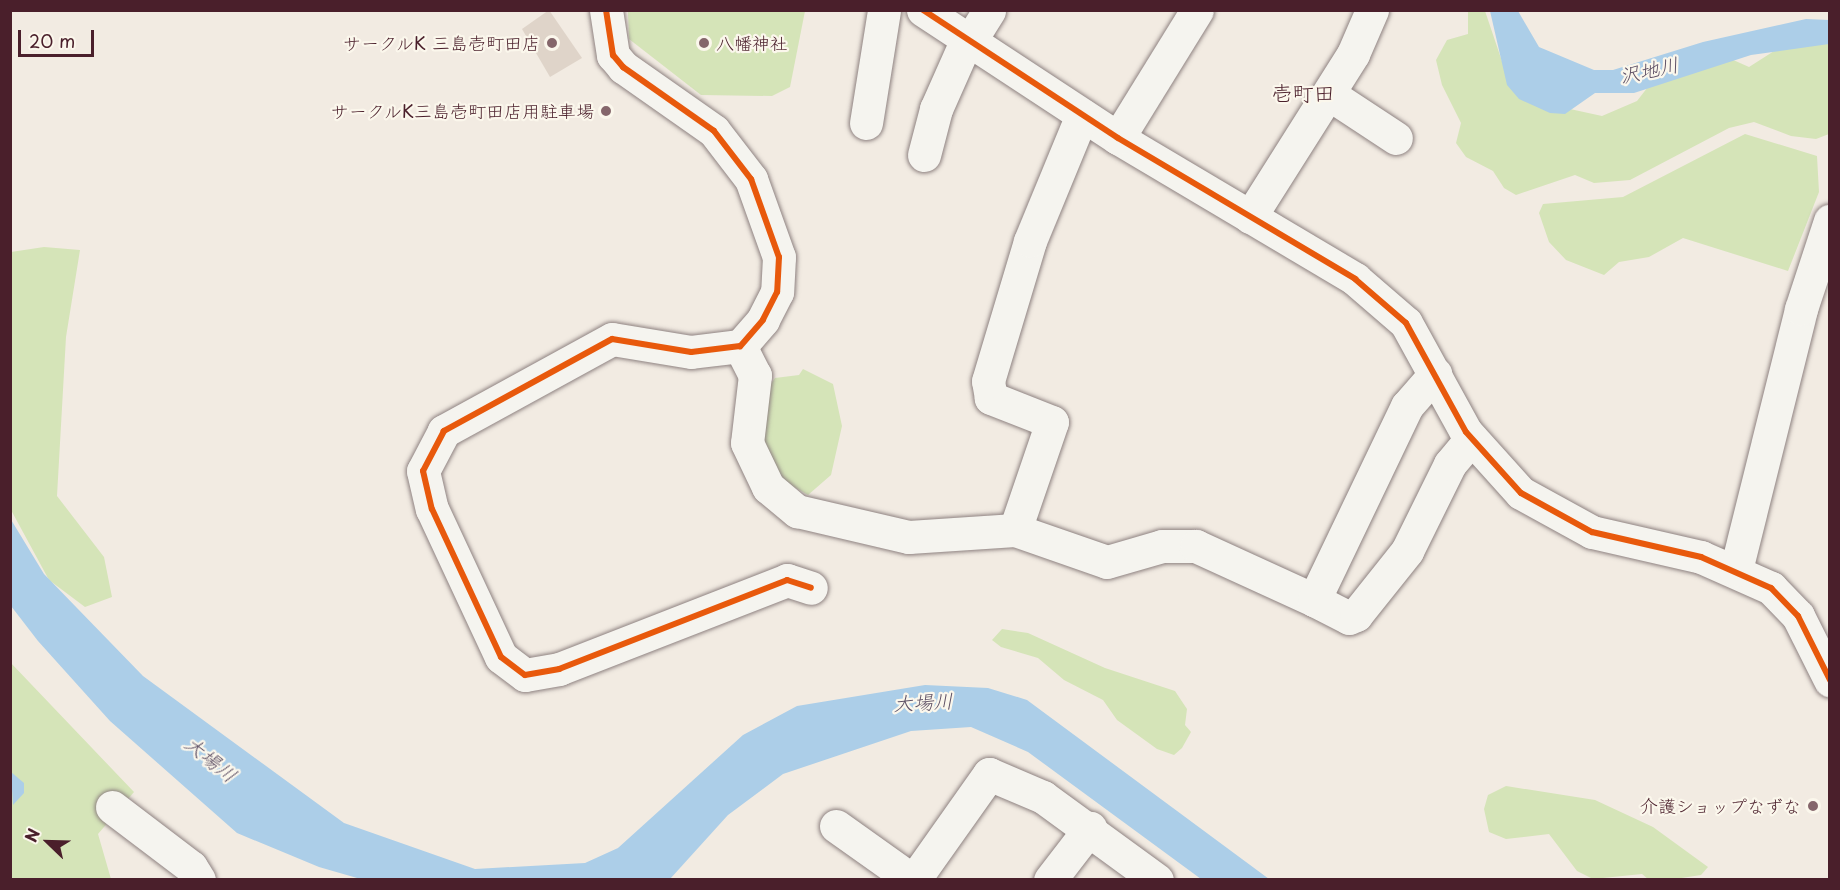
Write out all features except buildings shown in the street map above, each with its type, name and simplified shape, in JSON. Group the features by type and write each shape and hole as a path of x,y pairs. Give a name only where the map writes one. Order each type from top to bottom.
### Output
{"street":[{"path":"606,10 618,61 732,149 762,204 781,271 771,306 740,346 691,352 612,339 444,431 423,471 432,509 501,657 525,675 559,669 787,580 811,588"},
{"path":"866,123 884,10"},
{"path":"923,10 1118,138 1355,279 1387,306 1419,340 1471,439 1521,493 1557,516 1593,532 1736,570 1786,601 1829,672"},
{"path":"924,155 936,109 968,40 989,10"},
{"path":"1118,138 1197,10"},
{"path":"1250,217 1329,94 1372,10"},
{"path":"1329,94 1396,138"},
{"path":"1015,530 1052,422 992,398 988,381 1030,241 1082,115"},
{"path":"1736,570 1801,309 1830,221"},
{"path":"740,346 755,375 747,443 768,487 782,501 821,519 909,537 1015,530 1107,562 1155,547 1196,546 1348,618 1356,615 1407,551 1450,464 1471,439"},
{"path":"1314,600 1407,406 1435,374"},
{"path":"836,826 913,879 989,774 1033,792 1090,828 1157,879"},
{"path":"112,807 191,867 199,879"},
{"path":"1050,879 1090,828"}],"green space":[{"path":"628,11 805,11 790,87 772,96 701,95 629,39"},
{"path":"1468,11 1485,11 1509,82 1570,109 1602,116 1637,101 1651,83 1731,59 1749,67 1796,37 1829,39 1829,134 1816,139 1791,136 1754,122 1729,128 1630,180 1594,183 1575,175 1516,195 1504,188 1493,171 1466,157 1456,143 1461,123 1442,85 1436,60 1447,40 1468,34"},
{"path":"1745,134 1817,156 1819,192 1788,271 1683,238 1649,257 1619,262 1604,275 1566,260 1549,242 1539,213 1543,204 1623,197"},
{"path":"44,247 80,250 66,337 57,496 104,557 112,597 85,607 49,580 11,510 11,252"},
{"path":"803,369 833,384 842,426 831,475 808,495 777,477 757,449 768,388 775,378 799,375"},
{"path":"1002,629 1028,633 1105,668 1175,691 1187,709 1185,725 1191,732 1182,748 1174,755 1157,749 1117,720 1103,700 1064,680 1038,658 1001,647 992,640"},
{"path":"10,662 134,792 98,834 111,879 11,879"},
{"path":"1506,786 1595,800 1653,827 1708,867 1701,875 1675,879 1648,879 1642,874 1593,879 1577,871 1549,834 1506,839 1489,832 1484,809 1488,795"}],"water":[{"name":"沢地川","path":"1490,11 1518,11 1539,47 1594,70 1613,70 1703,42 1806,19 1829,20 1829,44 1751,55 1634,93 1595,93 1565,114 1550,113 1519,99 1507,85"},
{"name":"大場川","path":"10,518 44,574 143,676 344,823 475,869 585,863 618,848 743,735 797,706 925,685 988,688 1027,700 1269,879 1201,879 1028,752 971,727 911,731 783,774 728,815 670,879 364,880 319,867 237,833 110,721 38,641 11,606"},
{"path":"11,772 24,783 24,793 13,805"}],"cycle path":[{"path":"606,10 613,55 623,67 714,131 751,179 779,257 777,292 763,320 740,346 691,352 612,339 444,431 423,471 432,509 501,657 525,675 559,669 787,580 811,588"},
{"path":"923,10 1118,138 1355,279 1406,323 1466,432 1521,493 1592,532 1701,557 1771,588 1798,616 1830,680"}],"place":[{"name":"サークルK 三島壱町田店","path":"552,43"},
{"name":"八幡神社","path":"704,43"},
{"name":"サークルK三島壱町田店用駐車場","path":"606,111"},
{"name":"介護ショップなずな","path":"1813,806"}],"district":[{"name":"壱町田","path":"1303,92"}]}
